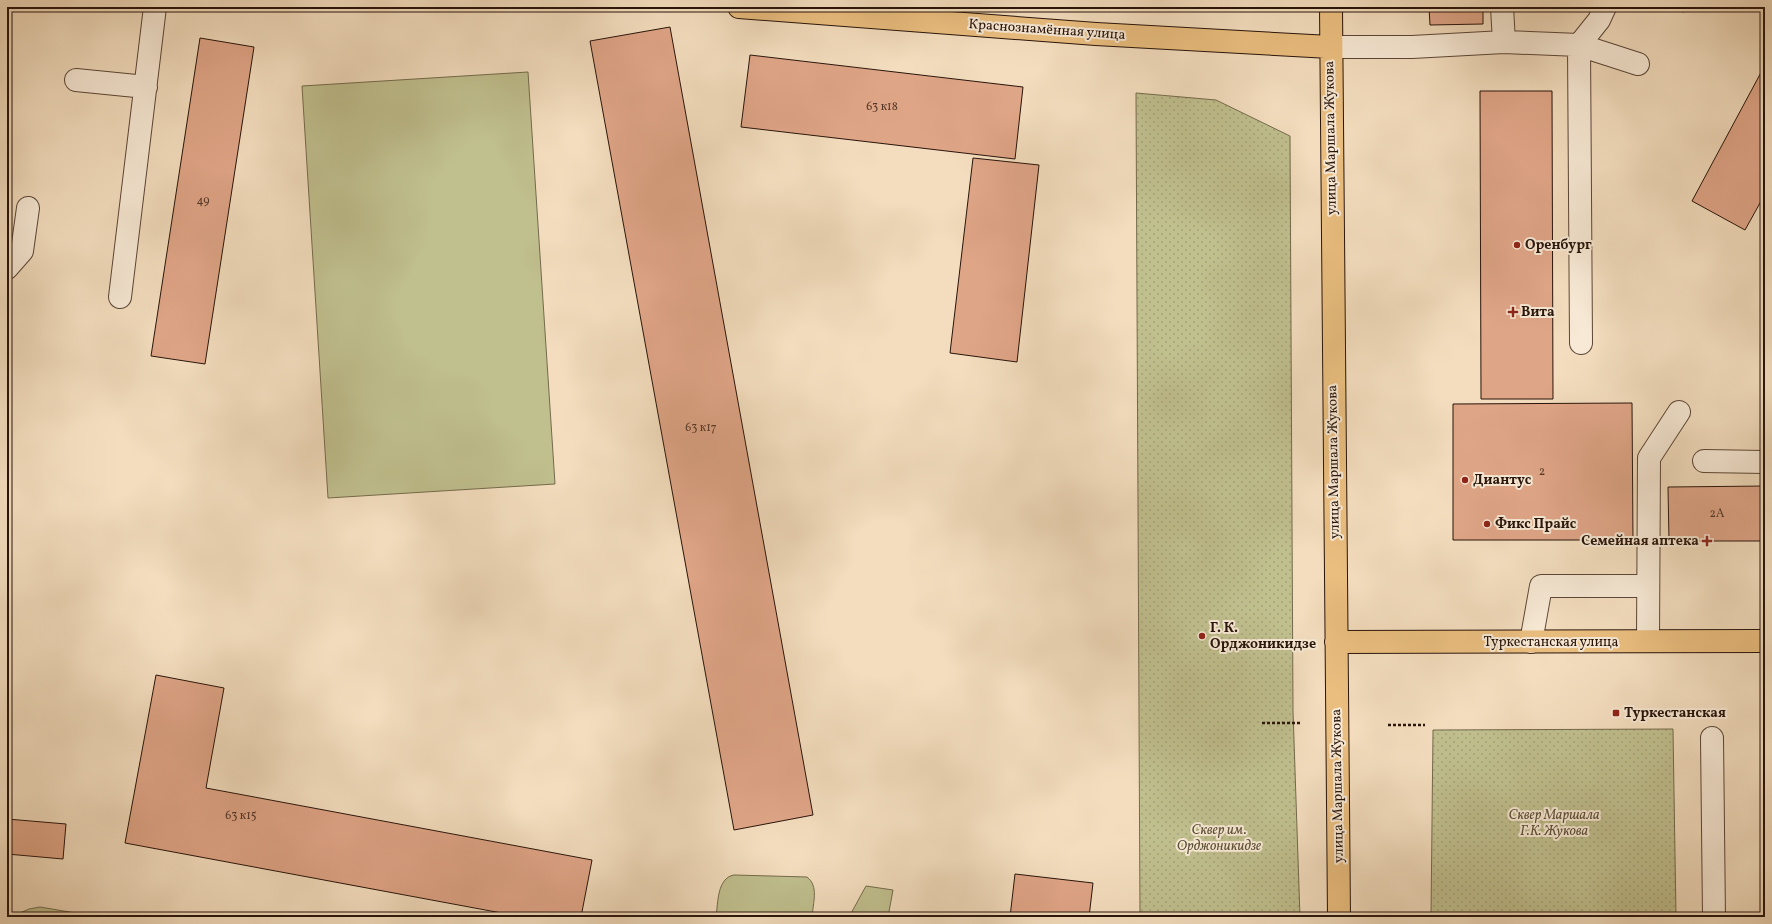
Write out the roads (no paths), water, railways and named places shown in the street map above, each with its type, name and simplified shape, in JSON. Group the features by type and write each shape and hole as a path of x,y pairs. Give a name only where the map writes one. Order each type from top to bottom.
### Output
{"main road":[{"name":"Краснознамённая улица","path":"740,7 1096,34 1330,47"},
{"name":"улица Маршала Жукова","path":"1331,7 1330,47 1340,917"},
{"name":"Туркестанская улица","path":"1336,642 1765,641"}],"lane":[{"path":"120,297 155,7"},
{"path":"1502,7 1504,42"},
{"path":"1581,343 1579,45 1599,20 1605,7"},
{"path":"1330,47 1412,48 1504,42 1579,45 1638,64"},
{"path":"76,80 146,88"},
{"path":"7,268 22,251 28,208"},
{"path":"1648,641 1649,458 1679,412"},
{"path":"1704,461 1765,462"},
{"path":"1531,642 1541,586 1648,586"},
{"path":"1712,738 1714,917"}],"place":[{"name":"Оренбург","path":"1517,245"},
{"name":"Вита","path":"1513,312"},
{"name":"Диантус","path":"1465,480"},
{"name":"Фикс Прайс","path":"1487,524"},
{"name":"Семейная аптека","path":"1707,541"},
{"name":"Г. К. Орджоникидзе","path":"1202,636"},
{"name":"Туркестанская","path":"1616,713"}],"park label":[{"name":"Сквер Маршала Г.К. Жукова","path":"1554,824"},
{"name":"Сквер им. Орджоникидзе","path":"1219,838"}]}
